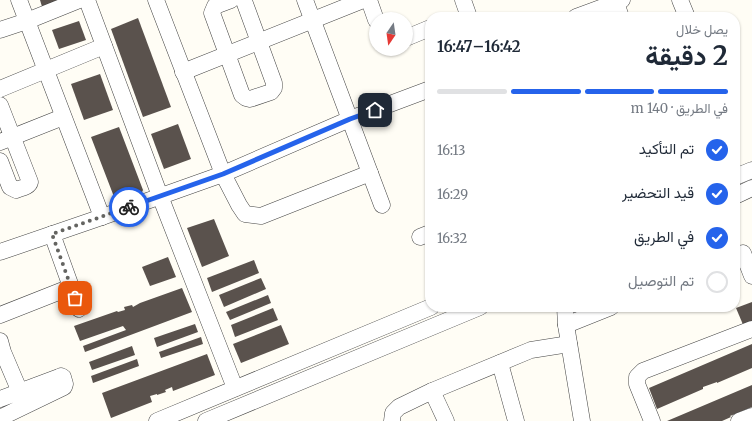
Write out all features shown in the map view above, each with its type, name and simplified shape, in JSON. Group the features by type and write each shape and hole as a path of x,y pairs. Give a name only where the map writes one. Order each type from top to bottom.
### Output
{"street":[{"path":"19,0 102,217"},
{"path":"0,30 79,0"},
{"path":"87,0 160,196 235,388"},
{"path":"156,0 223,174 245,214 261,216 370,173"},
{"path":"231,0 215,6 212,13 242,95 250,99 271,92 274,88 274,83 243,0"},
{"path":"305,0 382,205"},
{"path":"184,72 364,0"},
{"path":"369,0 373,12"},
{"path":"680,0 685,12"},
{"path":"589,12 617,1 620,12"},
{"path":"413,35 425,30"},
{"path":"0,89 104,46"},
{"path":"0,252 223,174 350,119 425,94"},
{"path":"0,105 6,140 30,184 16,190 10,187 0,161"},
{"path":"6,140 63,117"},
{"path":"740,175 752,170"},
{"path":"740,194 752,188"},
{"path":"52,234 79,309"},
{"path":"743,253 752,276"},
{"path":"0,315 71,287"},
{"path":"157,421 425,309"},
{"path":"206,421 468,312"},
{"path":"565,312 566,325 582,421"},
{"path":"566,325 598,312"},
{"path":"652,421 637,384 637,377 643,371 752,329"},
{"path":"0,341 20,392"},
{"path":"392,421 393,413 399,407 432,391 531,350 569,344"},
{"path":"500,362 516,421"},
{"path":"0,399 59,376 63,377 65,384 64,387 0,418"},
{"path":"432,391 446,421"},
{"path":"739,421 752,416"}],"building":[{"path":"40,0 66,0 43,10"},
{"path":"138,18 171,107 143,117 111,29"},
{"path":"79,21 86,40 59,49 52,30"},
{"path":"100,74 113,110 84,120 71,84"},
{"path":"178,124 191,159 164,169 151,134"},
{"path":"119,127 143,190 138,201 120,207 117,201 116,202 91,137"},
{"path":"214,219 229,256 202,267 187,228"},
{"path":"168,257 176,277 150,286 142,267"},
{"path":"254,260 259,273 212,292 207,278"},
{"path":"261,278 266,289 224,307 219,295"},
{"path":"182,288 192,312 85,352 83,346 126,330 123,326 80,341 74,326 117,311 125,310 124,307 132,305 133,307"},
{"path":"268,295 271,303 230,320 226,312"},
{"path":"752,302 752,324 744,327 738,312 740,312 740,306"},
{"path":"273,308 278,320 235,337 231,325"},
{"path":"195,324 198,332 157,347 154,338"},
{"path":"281,325 289,344 241,363 233,344"},
{"path":"201,337 203,344 161,358 159,352"},
{"path":"752,344 752,368 717,383 703,387 703,389 657,409 649,388"},
{"path":"132,346 135,355 92,370 89,362"},
{"path":"207,354 215,375 173,391 172,387 165,390 166,392 150,396 152,402 111,418 102,393"},
{"path":"137,359 139,366 93,383 91,376"},
{"path":"752,385 752,407 722,421 667,421"}],"way so far":[{"path":"75,298 52,234 129,207"}],"route":[{"path":"129,207 223,174 350,119 375,110"}]}
